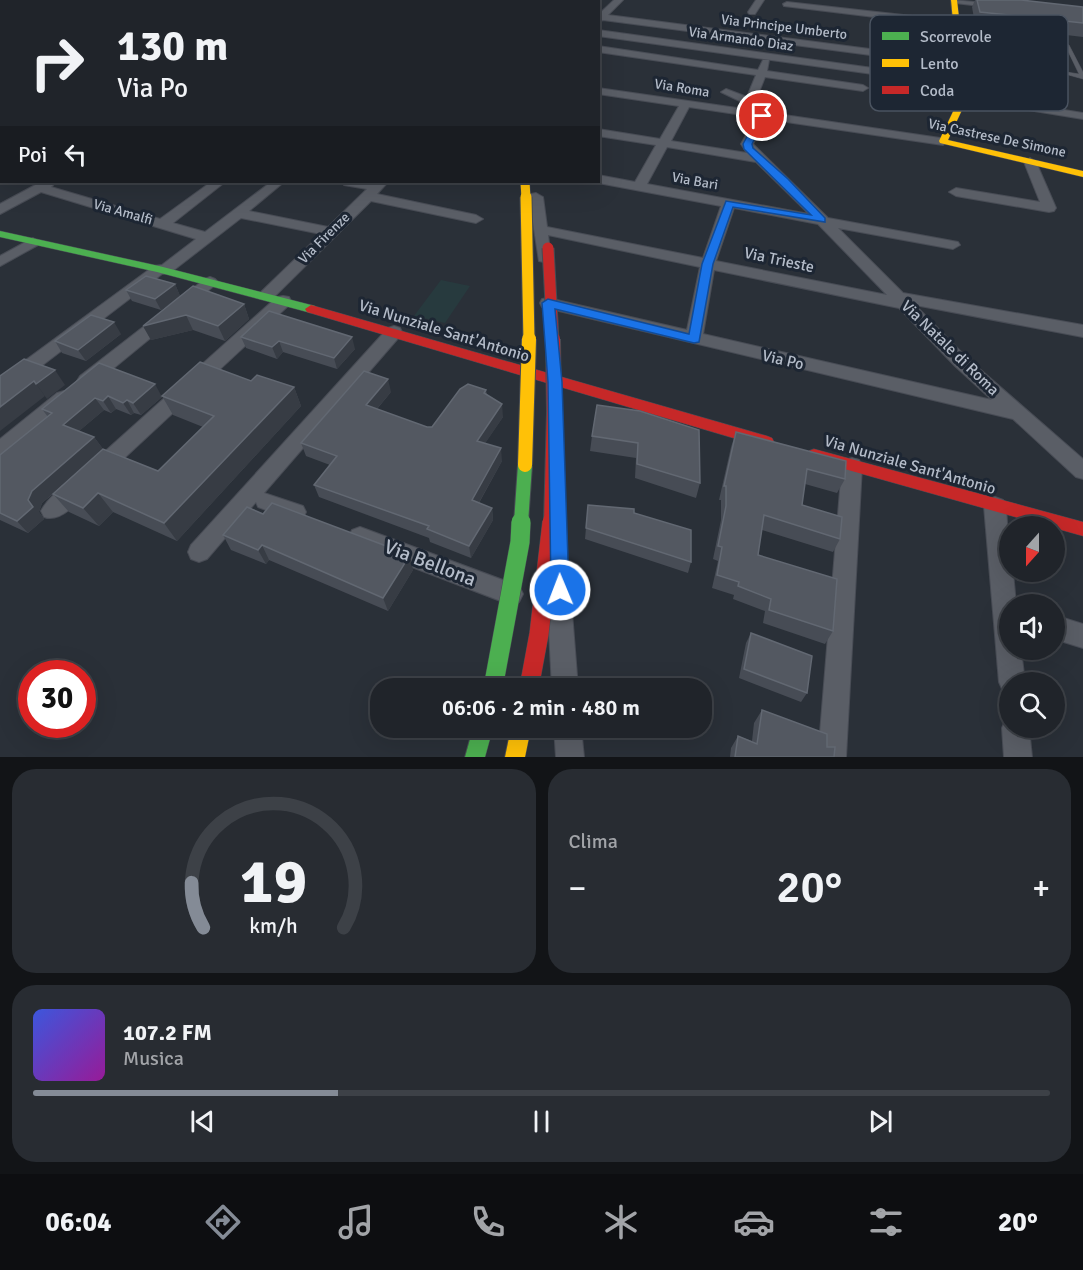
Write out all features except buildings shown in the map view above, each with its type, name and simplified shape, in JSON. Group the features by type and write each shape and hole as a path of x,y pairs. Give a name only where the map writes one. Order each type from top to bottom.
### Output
{"main road":[{"path":"955,0 956,15"},
{"path":"944,141 958,111"},
{"name":"Via Castrese De Simone","path":"944,141 1083,174"},
{"path":"495,678 520,542 527,423 528,233 525,183"},
{"path":"531,678 543,619 553,498 553,325 543,183"},
{"name":"Via Nunziale Sant'Antonio","path":"0,234 162,269 274,298 555,382 1083,529"},
{"path":"475,757 480,738"},
{"path":"515,757 519,738"}],"street":[{"path":"600,18 619,0"},
{"path":"752,12 760,0"},
{"path":"862,13 864,0"},
{"path":"955,0 1013,7"},
{"path":"787,4 879,15"},
{"name":"Via Principe Umberto","path":"600,18 870,52"},
{"path":"750,102 782,28"},
{"name":"Via Armando Diaz","path":"600,33 870,71"},
{"path":"600,49 863,88"},
{"name":"Via Roma","path":"600,91 762,116"},
{"path":"726,92 750,102 762,116 747,144 759,159"},
{"path":"639,186 686,104"},
{"path":"1052,111 1083,116"},
{"name":"Via Castrese De Simone","path":"762,116 944,141"},
{"path":"600,132 759,159"},
{"name":"Via Natale di Roma","path":"759,159 784,181 961,362 1083,471"},
{"path":"956,192 1048,208 1030,162"},
{"name":"Via Bari","path":"600,179 822,220"},
{"path":"162,224 218,183"},
{"path":"0,388 277,183"},
{"path":"354,183 476,219"},
{"path":"534,183 542,230 555,382 560,612 564,678"},
{"path":"0,210 46,185"},
{"name":"Via Amalfi","path":"46,185 206,237"},
{"name":"Via Firenze","path":"52,511 274,298 330,232 376,188"},
{"path":"694,339 708,264 729,203"},
{"path":"238,213 330,232"},
{"path":"822,220 953,245"},
{"name":"Via Trieste","path":"542,230 900,300 1083,331"},
{"path":"0,262 33,242"},
{"path":"0,450 210,282"},
{"name":"Via Po","path":"548,303 1018,414"},
{"path":"199,552 394,332"},
{"path":"832,757 852,466"},
{"path":"266,501 320,521"},
{"path":"995,506 1006,594"},
{"name":"Via Bellona","path":"342,530 560,612"},
{"path":"1065,630 1083,636"},
{"path":"569,738 570,757"},
{"path":"1017,738 1018,757"}],"lane":[{"path":"1068,47 1082,76"}],"green space":[{"path":"441,280 470,286 445,323 414,316"}],"traffic: fast":[{"path":"0,234 159,269 311,309"},
{"path":"495,678 520,542 525,465"},
{"path":"475,757 480,738"}],"traffic: slow":[{"path":"954,0 956,15"},
{"path":"957,111 943,141 1083,174"},
{"path":"525,183 529,324 525,465"},
{"path":"515,757 519,738"}],"traffic: jam":[{"path":"531,678 547,579 554,469 553,358 548,248"},
{"path":"311,309 767,442"},
{"path":"814,455 1083,529"}],"route":[{"path":"560,590 555,382 548,303 694,339 708,264 729,203 822,220 749,149 747,144 762,116"}]}
